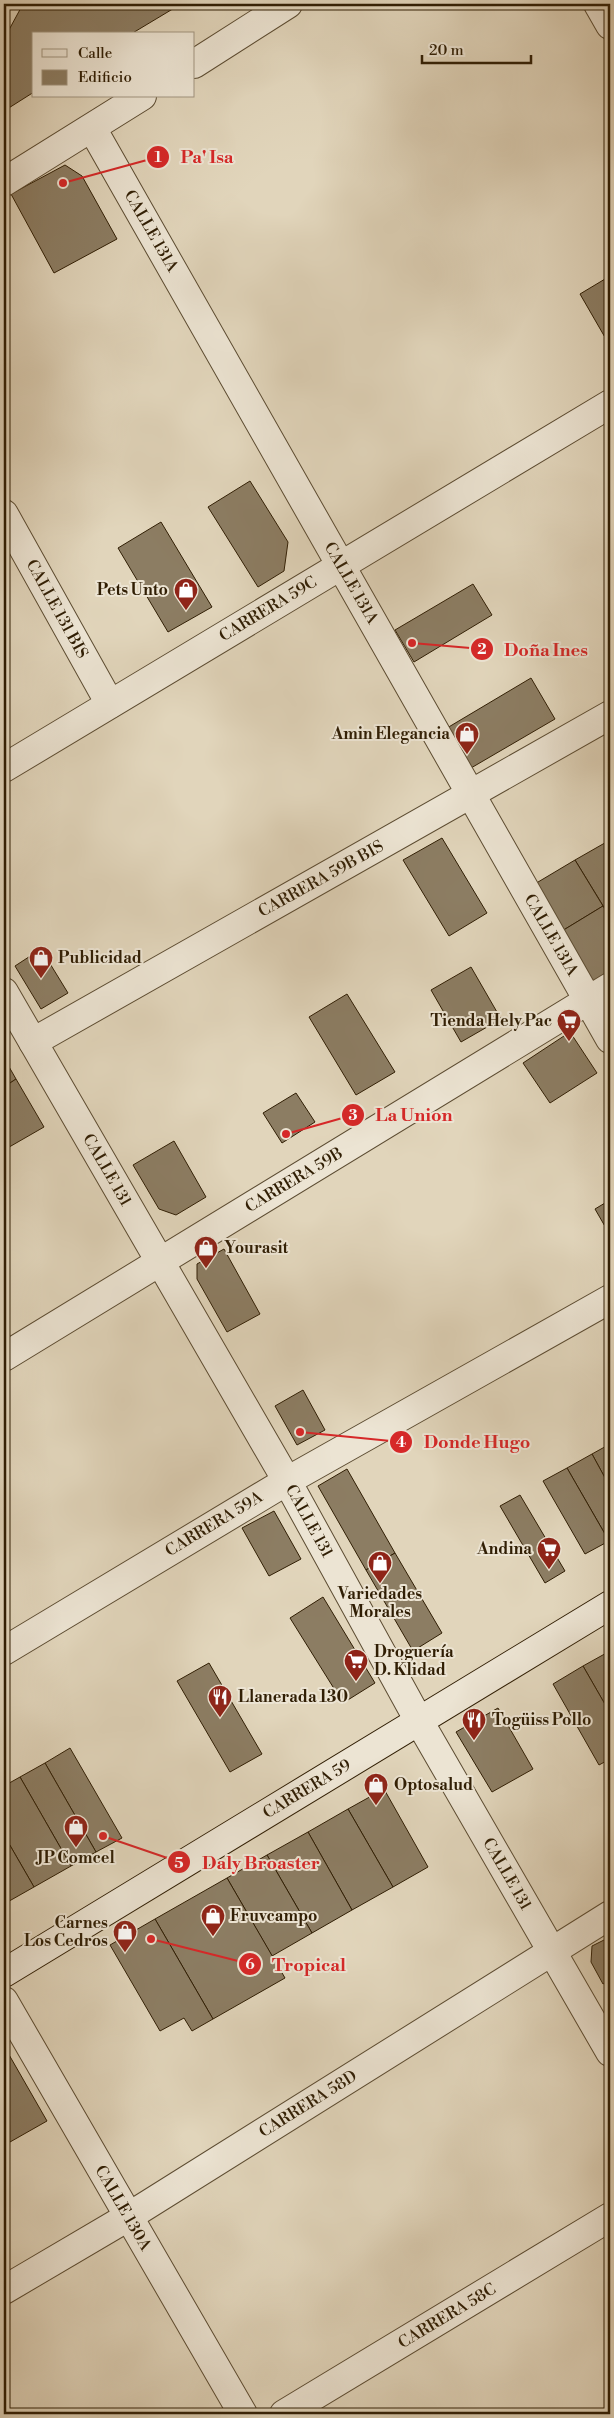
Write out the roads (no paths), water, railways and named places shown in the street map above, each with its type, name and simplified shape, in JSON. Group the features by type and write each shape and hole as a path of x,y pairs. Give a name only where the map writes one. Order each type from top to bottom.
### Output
{"street":[{"path":"195,63 288,4"},
{"path":"598,4 610,24"},
{"path":"4,182 139,98"},
{"name":"CALLE 131A","path":"92,128 471,794 599,994 610,1039"},
{"name":"CARRERA 59C","path":"4,768 610,404"},
{"name":"CALLE 131 BIS","path":"4,514 110,704"},
{"name":"CARRERA 59B BIS","path":"33,1042 610,715"},
{"name":"CALLE 131","path":"4,992 286,1481 419,1721 610,2052"},
{"name":"CARRERA 59B","path":"4,1357 599,994"},
{"name":"CARRERA 59A","path":"4,1651 286,1481 610,1299"},
{"name":"CARRERA 59","path":"4,1973 610,1605"},
{"name":"CARRERA 58D","path":"4,2290 128,2217 610,1914"},
{"name":"CALLE 130A","path":"4,2001 243,2414"},
{"name":"CARRERA 58C","path":"284,2414 610,2217"}],"place":[{"name":"Pa' Isa","path":"63,183"},
{"name":"Pets Unto","path":"186,611"},
{"name":"Doña Ines","path":"412,643"},
{"name":"Amin Elegancia","path":"467,755"},
{"name":"Publicidad","path":"41,979"},
{"name":"Tienda Hely Pac","path":"569,1042"},
{"name":"La Union","path":"286,1134"},
{"name":"Yourasit","path":"206,1269"},
{"name":"Donde Hugo","path":"300,1432"},
{"name":"Andina","path":"549,1570"},
{"name":"Variedades Morales","path":"380,1584"},
{"name":"Droguería D. Klidad","path":"356,1682"},
{"name":"Llanerada 130","path":"220,1718"},
{"name":"Togüiss Pollo","path":"474,1741"},
{"name":"Optosalud","path":"376,1806"},
{"name":"Daly Broaster","path":"103,1836"},
{"name":"JP Comcel","path":"76,1848"},
{"name":"Fruvcampo","path":"213,1937"},
{"name":"Tropical","path":"151,1939"},
{"name":"Carnes Los Cedros","path":"125,1953"}]}
